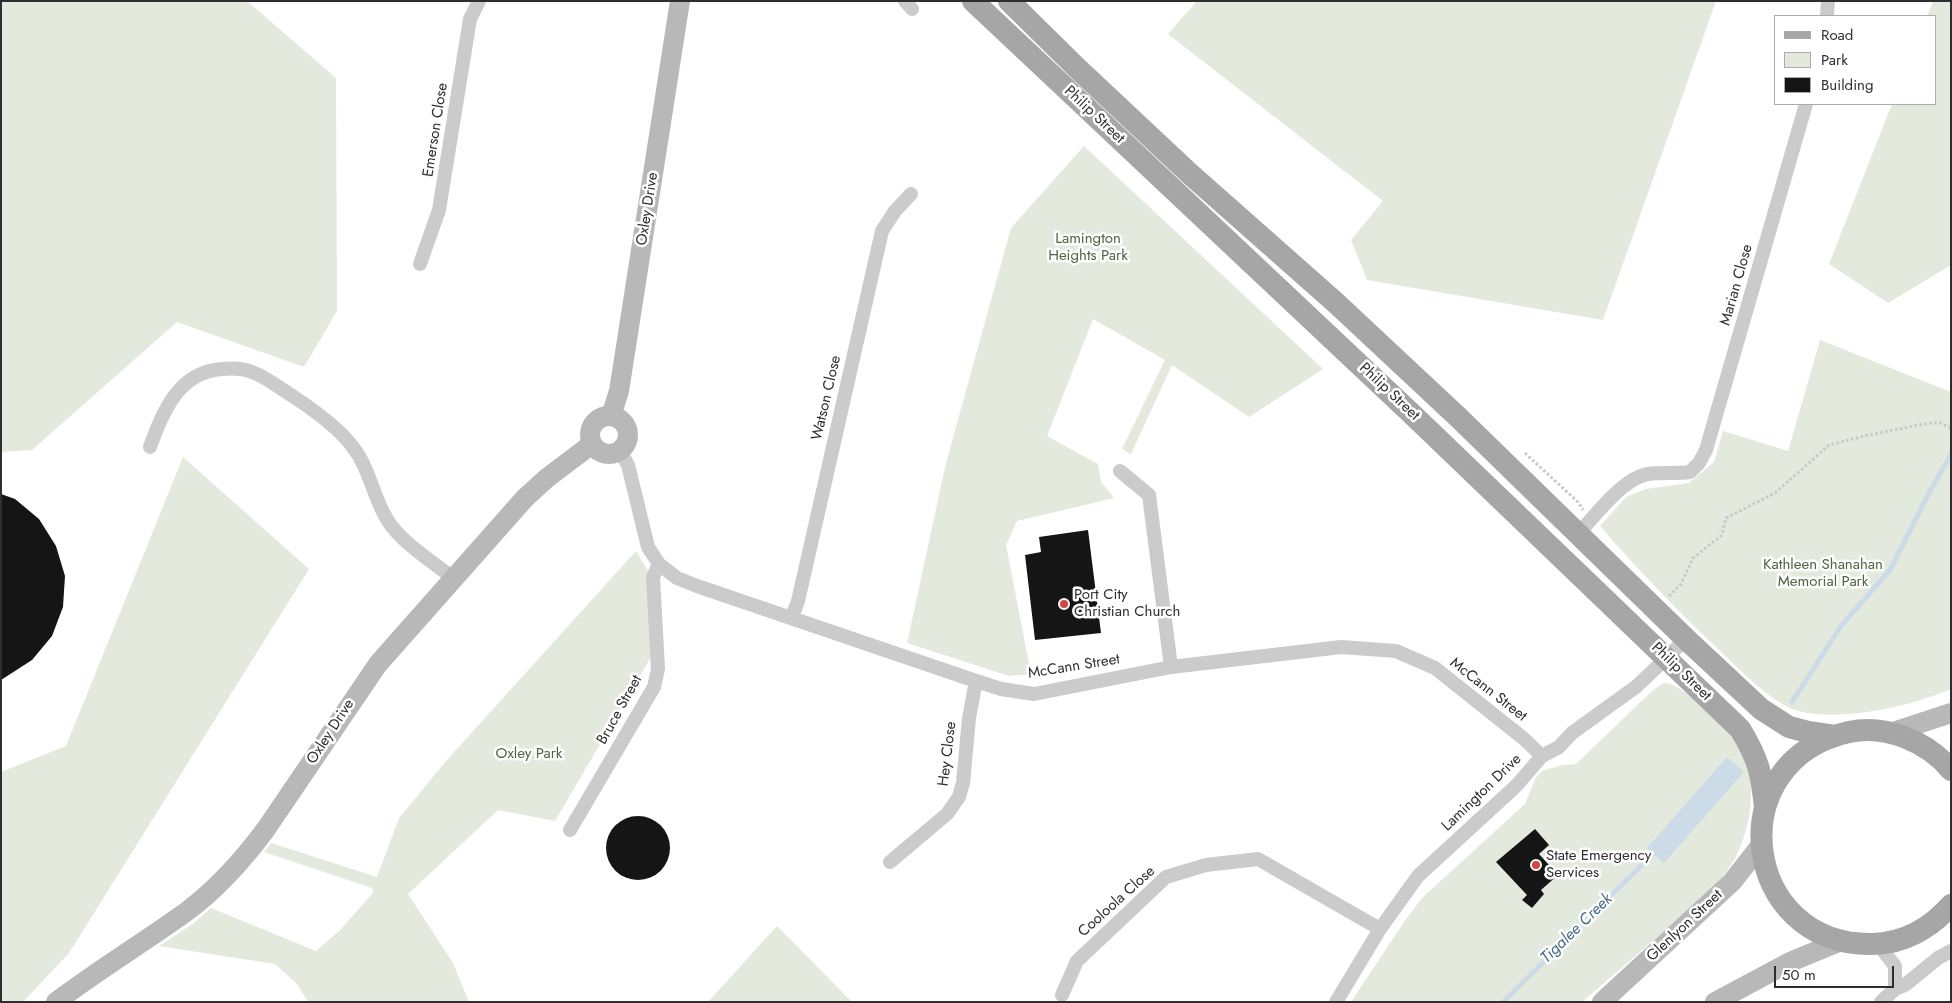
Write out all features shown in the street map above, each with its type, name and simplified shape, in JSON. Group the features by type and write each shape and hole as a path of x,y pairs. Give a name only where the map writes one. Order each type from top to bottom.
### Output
{"main road":[{"name":"Philip Street","path":"973,1 1414,416 1740,729 1754,752 1761,772 1765,807"},
{"name":"Philip Street","path":"1009,1 1189,173 1336,303 1452,411 1686,639 1762,709 1789,727 1835,736"},
{"path":"1951,770 1937,756 1923,746 1907,738 1890,733 1872,731 1853,732 1835,736 1804,751 1780,776 1771,791 1761,826 1761,844 1769,877 1785,906 1811,928 1825,936 1860,944 1894,942 1924,929 1951,905"},
{"path":"1924,929 1951,932"}],"street":[{"name":"Emerson Close","path":"420,264 439,210 470,19 478,1"},
{"name":"Oxley Drive","path":"611,416 619,391 680,1"},
{"path":"1827,15 1828,1"},
{"name":"Marian Close","path":"1578,534 1618,492 1633,480 1646,474 1690,472 1699,463 1706,450 1806,105"},
{"name":"Watson Close","path":"792,617 798,601 882,232 895,211 911,194"},
{"path":"150,447 162,415 183,384 197,375 215,369 231,368 250,371 268,380 316,412 352,445 361,460 388,521 403,538 454,579"},
{"path":"611,416 623,421 628,433 628,440 620,450 613,454 605,454 592,444 590,438 593,424 598,419 611,416"},
{"name":"Oxley Drive","path":"56,1002 98,970 186,912 229,873 266,829 378,664 525,498 547,478 592,444"},
{"name":"McCann Street","path":"620,450 628,465 648,547 659,564 677,578 976,681 1034,694 1171,667 1341,648 1396,651 1435,668 1524,738 1542,756"},
{"path":"1120,471 1149,495 1171,667"},
{"name":"Bruce Street","path":"570,830 654,687 658,669 653,577 659,564"},
{"name":"Lamington Drive","path":"1336,1002 1380,929 1418,876 1516,786 1542,756 1559,747 1572,733 1637,686 1686,639"},
{"name":"Hey Close","path":"890,862 947,814 959,796 969,718 976,681"},
{"path":"1890,733 1951,713"},
{"name":"Glenlyon Street","path":"1602,1002 1732,882 1761,844"},
{"name":"Cooloola Close","path":"1062,995 1077,961 1166,877 1206,865 1258,859 1380,929"},
{"path":"1715,1002 1790,962 1841,941"},
{"path":"1878,944 1895,966 1895,989"},
{"path":"1881,1002 1895,989 1905,985 1938,958 1951,951"}],"path":[{"path":"1665,601 1681,584 1693,558 1722,535 1726,518 1776,492 1829,445 1929,423 1940,423 1951,428"}],"green space":[{"path":"1,1 247,1 336,78 337,311 304,367 177,322 32,450 1,452"},
{"path":"1197,1 1716,1 1603,320 1367,280 1351,240 1383,201 1168,34"},
{"path":"1933,1 1951,1 1951,265 1888,303 1829,264 1892,105 1937,105 1937,15 1927,15"},
{"name":"Lamington Heights Park","path":"1084,146 1323,369 1249,417 1172,365 1131,454 1122,449 1165,360 1093,319 1047,436 1098,464 1101,482 1114,498 1017,521 1006,545 1031,674 1009,676 907,643 946,463 1011,228"},
{"name":"Kathleen Shanahan Memorial Park","path":"1820,340 1951,392 1951,689 1915,702 1870,712 1824,715 1804,712 1788,707 1770,696 1687,619 1600,526 1626,497 1646,489 1689,483 1714,462 1723,431 1788,451"},
{"path":"183,457 309,569 69,953 23,1002 1,1002 1,772 66,746"},
{"name":"Oxley Park","path":"636,551 649,573 657,647 555,821 498,810 408,894 453,963 469,1002 308,1002 297,984 275,964 159,946 194,923 211,908 316,951 340,930 373,893 372,888 264,852 271,843 377,877 399,818 446,761"},
{"path":"1664,683 1681,689 1732,735 1743,752 1750,775 1751,801 1747,827 1737,855 1714,888 1582,1002 1351,1002 1406,919 1423,897 1525,804 1535,779 1542,771 1563,765 1576,764 1653,690"},
{"path":"777,926 852,1002 708,1002"}],"water":[{"path":"1727,757 1744,772 1664,863 1647,848"}],"building":[{"path":"1,494 15,499 39,519 56,546 65,576 63,607 52,636 32,660 1,680"},
{"name":"Port City Christian Church","path":"1088,530 1101,633 1035,640 1025,555 1041,552 1039,537"},
{"path":"638,816 656,821 661,825 665,830 670,848 665,866 661,871 656,875 638,880 620,875 615,871 611,866 606,848 611,830 615,825 620,821"},
{"path":"1535,829 1549,845 1539,854 1558,875 1541,890 1544,894 1532,908 1522,900 1527,895 1496,862"}],"waterway":[{"name":"Tigalee Creek","path":"1792,702 1841,626 1890,570 1951,454"},
{"name":"Tigalee Creek","path":"1503,1002 1657,850"}],"place":[{"name":"Port City Christian Church","path":"1064,604"},
{"name":"State Emergency Services","path":"1536,865"}]}
